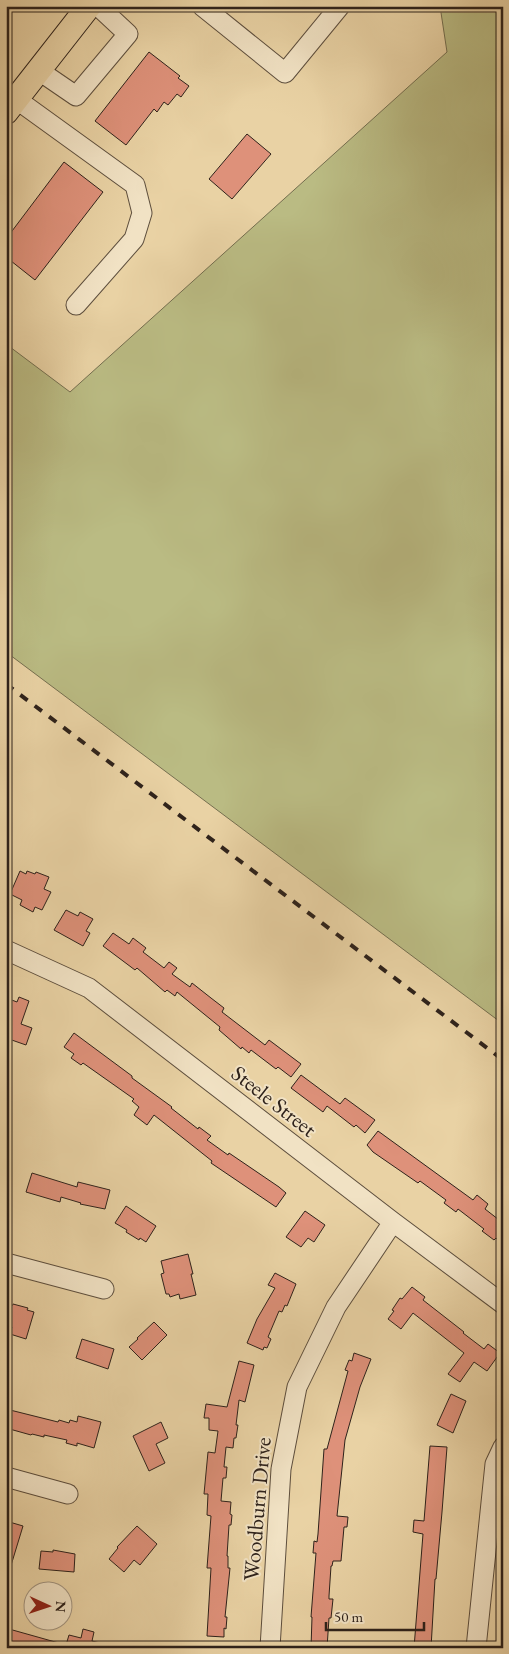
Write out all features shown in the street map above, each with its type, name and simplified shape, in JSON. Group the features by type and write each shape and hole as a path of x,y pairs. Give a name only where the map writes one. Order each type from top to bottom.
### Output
{"main road":[{"path":"11,106 89,6"}],"street":[{"path":"38,70 76,96 128,34 98,6"},
{"path":"202,6 285,73 340,6"},
{"path":"11,106 135,185 142,213 134,239 76,305"},
{"name":"Steele Street","path":"6,950 89,988 392,1222 503,1304"},
{"name":"Woodburn Drive","path":"270,1648 281,1469 297,1387 336,1307 392,1222"},
{"path":"6,1263 104,1289"},
{"path":"476,1648 495,1464 503,1446"},
{"path":"6,1477 68,1494"}],"green space":[{"path":"440,6 503,6 503,1024 6,652 6,344 70,392 447,52"}],"building":[{"path":"149,52 180,76 178,78 189,86 181,97 177,94 168,105 164,102 157,112 154,109 126,145 95,121"},
{"path":"247,134 271,154 232,199 209,179"},
{"path":"64,162 103,192 35,280 6,257 6,239"},
{"path":"20,871 26,874 27,871 35,874 36,872 49,877 44,889 51,892 42,910 35,907 33,912 20,905 22,900 10,894"},
{"path":"66,910 78,916 80,912 93,919 86,931 90,933 83,946 54,930"},
{"path":"113,933 129,944 133,938 146,948 143,952 164,968 169,962 177,968 172,974 190,987 192,983 224,1008 222,1012 265,1045 269,1040 301,1064 291,1077 278,1067 276,1069 251,1050 249,1053 242,1047 241,1049 219,1030 220,1027 177,992 175,996 167,990 165,992 137,968 135,970 103,946"},
{"path":"19,997 29,1001 21,1024 32,1028 26,1045 6,1038 6,1008 9,999 17,1002"},
{"path":"74,1033 132,1076 132,1078 172,1107 198,1129 199,1127 211,1136 207,1140 286,1193 276,1207 211,1163 212,1161 154,1115 147,1125 134,1115 139,1107 132,1101 134,1099 83,1063 81,1065 71,1058 74,1054 64,1047"},
{"path":"301,1075 340,1104 345,1098 375,1120 365,1133 327,1106 323,1112 291,1088"},
{"path":"378,1131 473,1200 477,1195 488,1204 485,1209 503,1223 503,1244 482,1231 484,1229 458,1209 456,1212 444,1203 446,1200 420,1181 418,1183 373,1152 367,1145"},
{"path":"32,1173 77,1187 78,1182 110,1190 105,1209 80,1204 61,1197 60,1202 26,1192"},
{"path":"126,1206 156,1226 146,1242 140,1238 139,1240 115,1223"},
{"path":"305,1211 325,1225 314,1242 308,1238 301,1247 286,1237"},
{"path":"188,1254 196,1295 180,1299 179,1294 170,1297 169,1294 166,1294 161,1274 164,1273 161,1261"},
{"path":"275,1273 296,1284 287,1306 285,1305 282,1312 279,1311 268,1337 271,1339 267,1348 264,1347 263,1350 247,1343 257,1319 275,1288 268,1285"},
{"path":"412,1287 425,1297 423,1300 484,1349 488,1344 500,1353 487,1371 474,1362 460,1382 448,1374 464,1353 413,1313 401,1329 388,1319 400,1298 402,1299"},
{"path":"13,1304 28,1308 27,1310 34,1312 26,1339 10,1334 12,1327 6,1325 6,1305 12,1306"},
{"path":"154,1322 167,1335 142,1360 129,1347"},
{"path":"82,1339 114,1349 108,1369 76,1358"},
{"path":"354,1353 371,1359 360,1387 345,1440 337,1516 348,1517 347,1527 344,1527 341,1561 333,1561 331,1566 329,1599 333,1599 331,1618 329,1618 327,1648 311,1648 311,1617 316,1553 313,1553 314,1541 317,1542 318,1534 324,1449 327,1449 348,1371 345,1370 349,1360 352,1361"},
{"path":"239,1361 254,1365 245,1402 239,1400 236,1425 238,1425 233,1448 226,1447 224,1467 227,1467 226,1478 223,1478 221,1501 231,1502 230,1514 232,1515 231,1525 229,1525 227,1556 228,1568 230,1568 225,1617 227,1617 226,1629 224,1628 224,1637 207,1636 211,1568 207,1568 211,1516 207,1515 208,1494 204,1494 208,1452 215,1453 218,1431 209,1430 209,1418 204,1418 206,1404 227,1407"},
{"path":"451,1394 466,1401 453,1433 437,1425"},
{"path":"6,1409 58,1422 59,1420 69,1423 70,1420 77,1422 78,1416 101,1422 94,1448 77,1443 77,1446 66,1443 67,1440 44,1435 44,1437 31,1435 6,1428"},
{"path":"161,1422 168,1438 156,1444 165,1463 149,1471 133,1436"},
{"path":"430,1446 447,1447 442,1512 435,1579 431,1648 414,1648 423,1534 413,1532 414,1520 424,1521"},
{"path":"6,1521 23,1526 9,1572 6,1572"},
{"path":"137,1526 157,1544 140,1565 134,1560 124,1572 109,1559 117,1547"},
{"path":"53,1550 75,1554 74,1572 39,1569 41,1551 53,1552"},
{"path":"9,1629 66,1645 69,1635 81,1638 83,1629 94,1632 92,1641 104,1644 104,1648 11,1648 6,1646"}],"railway":[{"path":"6,684 503,1060"}]}
